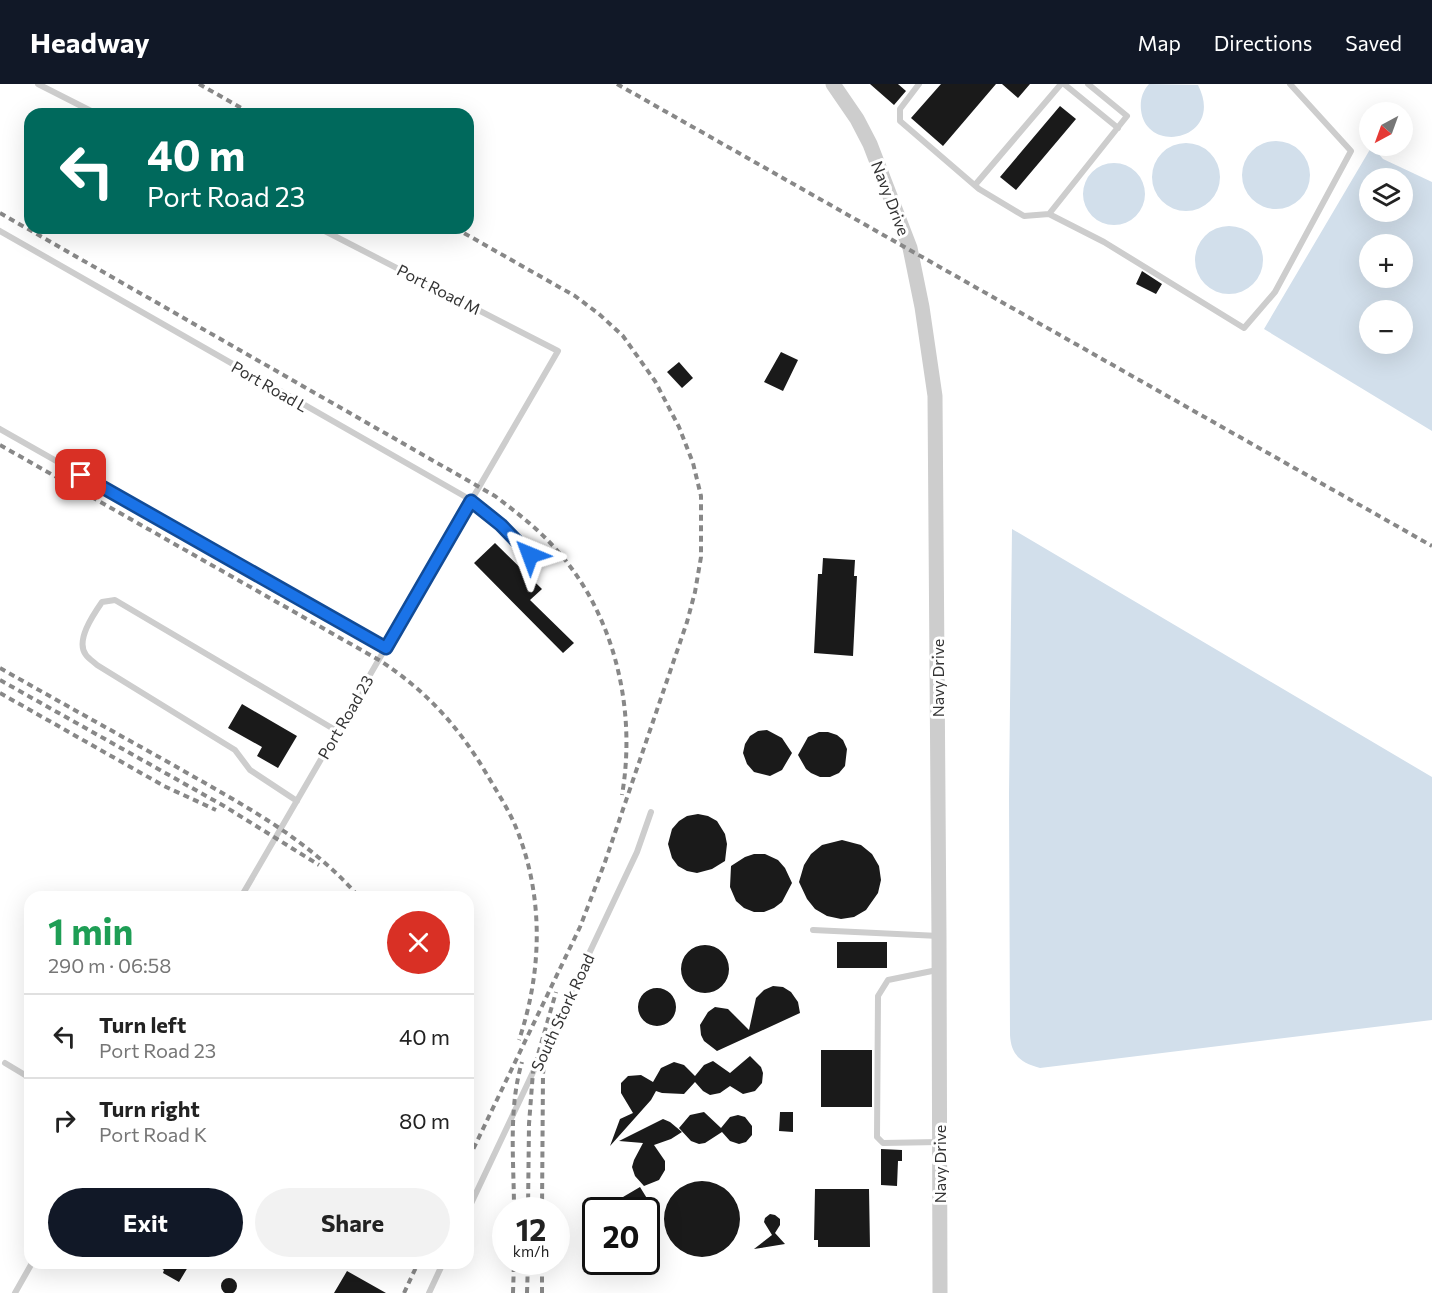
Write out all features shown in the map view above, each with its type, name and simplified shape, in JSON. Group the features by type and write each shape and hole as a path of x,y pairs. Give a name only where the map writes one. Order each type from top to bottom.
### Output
{"street":[{"name":"Navy Drive","path":"832,84 857,119 870,144 910,248 918,278 931,363 936,441 940,1293"}],"lane":[{"path":"38,84 85,108"},
{"path":"919,84 900,109 900,121 975,185 1024,216 1049,214 1104,242 1244,328 1275,292 1351,151 1290,84"},
{"path":"975,185 1063,84 1118,128"},
{"path":"1049,214 1127,117 1088,84"},
{"name":"Port Road L","path":"0,231 471,501 501,525 530,555"},
{"name":"Port Road M","path":"331,234 558,351"},
{"name":"Port Road 23","path":"244,891 558,351"},
{"path":"0,429 386,648"},
{"path":"297,801 250,770 235,750 97,665 85,654 81,643 94,614 102,603 115,600 338,730"},
{"name":"South Stork Road","path":"474,1197 637,852 651,812"},
{"path":"813,930 939,936"},
{"path":"939,970 888,980 878,996 877,1137 883,1143 939,1142"},
{"path":"5,1063 24,1074"},
{"path":"15,1293 29,1269"},
{"path":"429,1293 440,1269"}],"shaded area":[{"path":"1149,84 1198,85 1204,104 1202,119 1194,129 1182,135 1169,137 1156,133 1146,124 1141,103 1143,93"},
{"path":"1276,141 1289,144 1300,151 1307,162 1310,175 1307,188 1300,199 1289,206 1276,209 1263,206 1252,199 1245,188 1242,175 1245,162 1252,151 1263,144"},
{"path":"1186,143 1199,146 1210,153 1217,164 1220,177 1217,190 1210,201 1199,208 1186,211 1173,208 1162,201 1155,190 1152,177 1155,164 1162,153 1173,146"},
{"path":"1366,156 1380,156 1402,168 1359,168"},
{"path":"1114,163 1126,165 1136,172 1143,182 1145,194 1143,206 1136,216 1126,223 1114,225 1102,223 1092,216 1085,206 1083,194 1085,182 1092,172 1102,165"},
{"path":"1359,168 1359,222 1413,222 1413,173 1432,182 1432,431 1264,329"},
{"path":"1229,226 1242,229 1253,236 1260,247 1263,260 1260,273 1253,284 1242,291 1229,294 1216,291 1205,284 1198,273 1195,260 1198,247 1205,236 1216,229"},
{"path":"1012,529 1432,777 1432,1020 1040,1068 1027,1064 1018,1057 1012,1048 1010,1035 1009,794"}],"building":[{"path":"870,84 898,84 906,91 894,105"},
{"path":"941,84 996,84 943,146 911,118"},
{"path":"1002,84 1030,84 1018,98"},
{"path":"1060,106 1076,119 1016,190 1000,177"},
{"path":"1142,271 1162,284 1156,294 1136,284"},
{"path":"781,352 798,360 783,391 764,382"},
{"path":"679,362 693,378 682,388 667,372"},
{"path":"495,543 542,589 530,600 574,643 563,653 474,563"},
{"path":"823,558 855,560 854,576 857,576 853,656 814,653 818,574 822,574"},
{"path":"242,704 297,736 278,768 257,756 262,747 228,728"},
{"path":"767,730 782,738 792,753 782,770 770,776 754,772 747,764 743,753 750,736 758,731"},
{"path":"819,732 837,735 843,740 847,749 845,766 839,773 830,777 820,777 811,773 798,755 808,737"},
{"path":"698,814 717,821 725,834 727,844 725,861 712,869 697,873 678,866 672,858 668,844 672,829 679,821 687,816"},
{"path":"842,840 861,845 872,854 879,866 881,880 878,893 866,910 854,917 841,919 827,916 815,909 799,882 804,865 811,854 822,845"},
{"path":"754,854 765,854 778,860 785,868 792,883 782,902 764,912 754,912 744,908 736,901 730,887 731,866"},
{"path":"837,942 887,942 887,968 837,968"},
{"path":"700,945 710,945 722,952 729,964 729,974 722,986 710,993 700,993 685,982 681,974 681,964 692,949"},
{"path":"773,986 783,987 791,992 798,1002 800,1013 717,1051 704,1041 700,1025 708,1012 715,1007 728,1009 749,1030 756,998 764,990"},
{"path":"657,988 671,993 676,1007 671,1021 657,1026 643,1021 638,1007 643,993"},
{"path":"821,1050 872,1050 872,1107 821,1107"},
{"path":"750,1056 761,1067 763,1073 762,1083 755,1091 743,1094 730,1086 720,1093 710,1095 695,1082 684,1094 656,1091 651,1100 610,1146 620,1119 633,1113 621,1093 621,1083 628,1076 641,1075 653,1082 661,1068 674,1062 684,1065 695,1076 704,1065 713,1061 730,1073"},
{"path":"704,1112 721,1128 730,1117 738,1115 745,1117 752,1126 752,1135 746,1142 739,1144 730,1141 722,1132 705,1143 699,1144 691,1141 679,1128 690,1115"},
{"path":"780,1112 793,1112 793,1132 779,1131"},
{"path":"663,1119 682,1132 654,1145 665,1161 665,1170 659,1180 644,1186 635,1176 632,1167 643,1143 619,1141"},
{"path":"881,1149 902,1150 902,1161 898,1161 897,1186 881,1185"},
{"path":"702,1181 717,1184 729,1192 737,1204 740,1219 737,1234 729,1246 717,1254 702,1257 687,1254 675,1246 667,1234 664,1219 667,1204 675,1192 687,1184"},
{"path":"640,1187 646,1197 623,1197"},
{"path":"815,1189 869,1189 870,1247 818,1247 818,1240 814,1240"},
{"path":"770,1214 780,1219 780,1225 775,1233 785,1244 754,1249 772,1235 764,1222"},
{"path":"162,1269 187,1269 179,1282 163,1273"},
{"path":"347,1271 386,1293 334,1293"},
{"path":"229,1278 237,1286 229,1294 221,1286"}],"railway":[{"path":"199,84 241,108"},
{"path":"617,84 1432,546"},
{"path":"0,213 24,227"},
{"path":"37,234 495,496 540,533 575,573 606,631 623,695 626,762 622,795"},
{"path":"466,234 575,296 623,336 655,381 679,427 693,463 701,496 701,557 695,592 687,622 605,862 580,927 474,1148"},
{"path":"0,445 379,660 413,685 442,712 478,760 500,797 514,823 526,856 536,908 536,962 527,1014 519,1040"},
{"path":"0,668 200,780 273,824 318,857 353,891"},
{"path":"0,680 224,806 319,865"},
{"path":"0,693 164,786 216,810"},
{"path":"528,1197 529,1124 533,1072 556,992"},
{"path":"542,1197 543,1074 546,1047"},
{"path":"514,1197 513,1117 522,1062"},
{"path":"404,1293 415,1269"},
{"path":"513,1293 514,1275"},
{"path":"527,1293 528,1275"},
{"path":"542,1275 542,1293"}],"route":[{"path":"81,475 386,648 471,501 501,525 530,555"}]}
